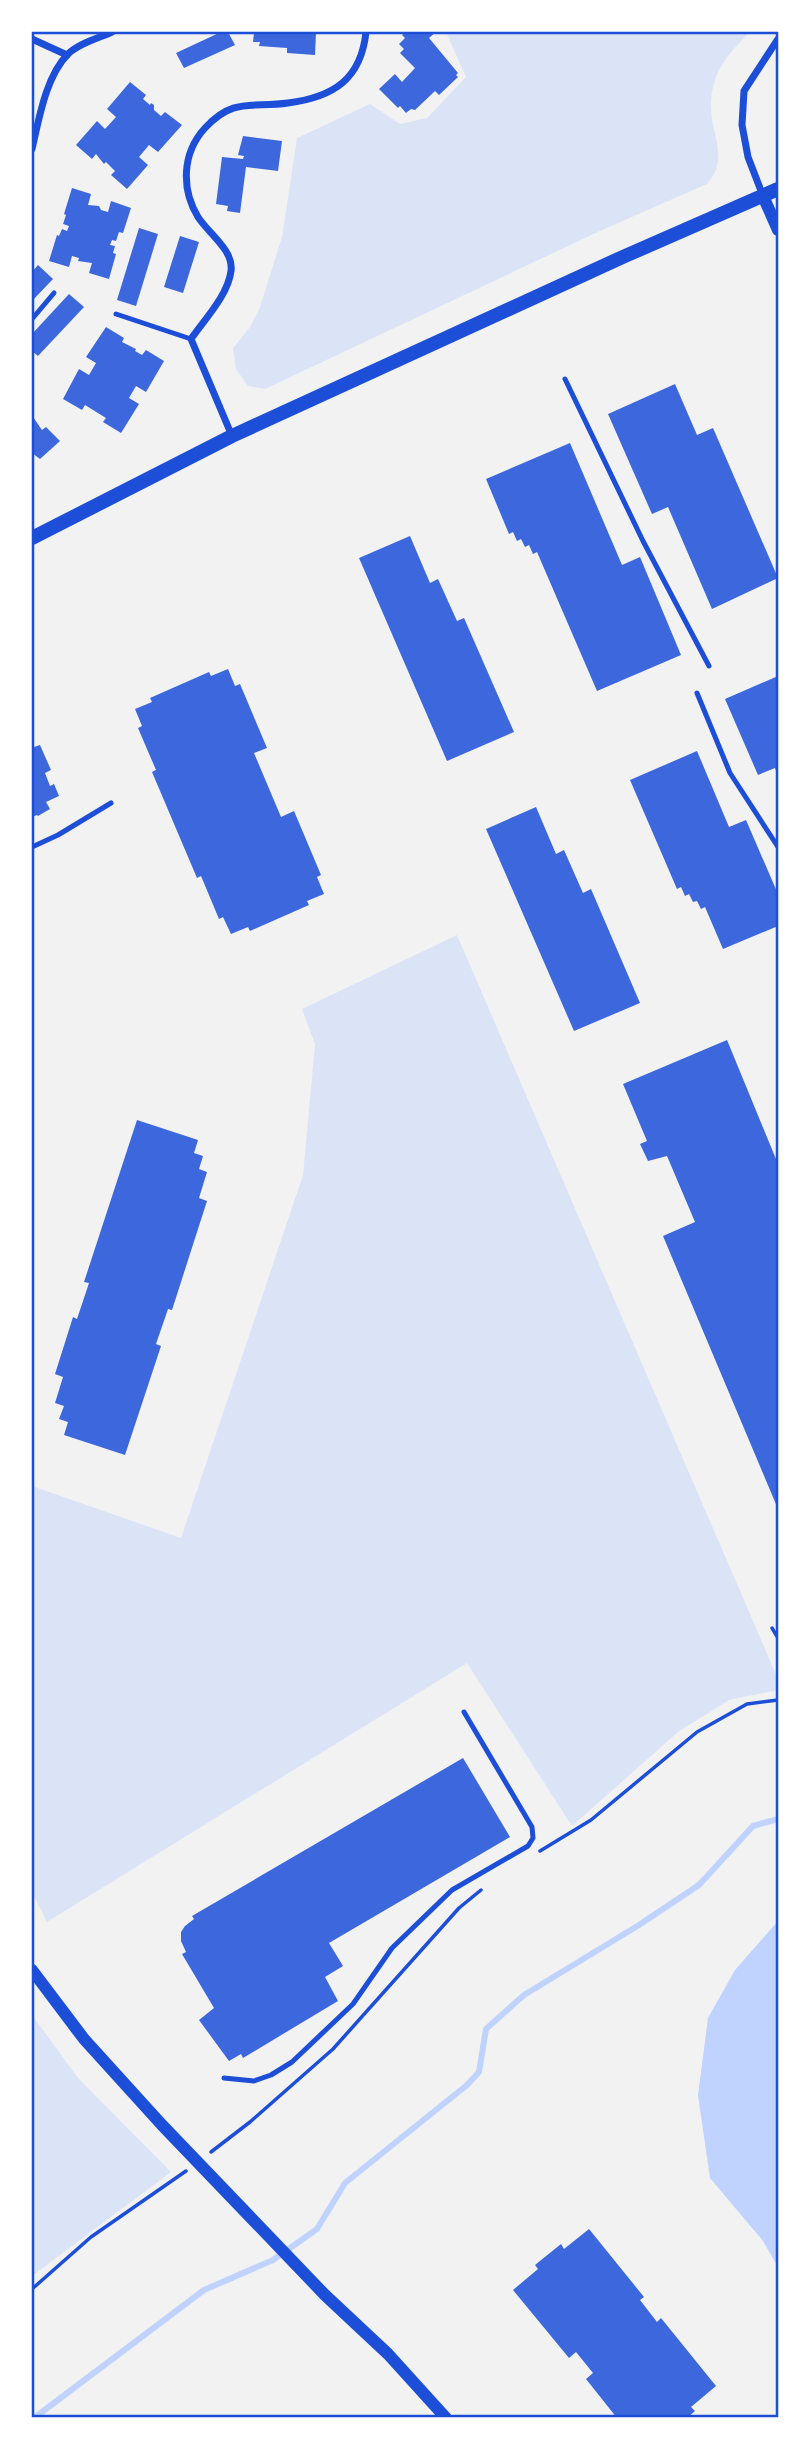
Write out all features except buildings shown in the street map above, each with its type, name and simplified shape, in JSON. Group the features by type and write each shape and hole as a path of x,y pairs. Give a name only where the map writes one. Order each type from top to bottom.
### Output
{"main road":[{"path":"32,538 232,436 612,262 779,189"}],"street":[{"path":"32,149 47,89 67,55 112,32"},
{"path":"232,436 191,339 223,293 232,269 228,255 197,216 186,186 187,157 204,129 225,111 243,104 288,103 315,97 343,86 359,61 366,32"},
{"path":"32,39 67,55"},
{"path":"779,39 744,91 742,125 748,157 779,230"},
{"path":"32,1970 84,2039 252,2219 325,2295 388,2354 446,2417"}],"lane":[{"path":"32,319 54,293"},
{"path":"116,314 191,339"},
{"path":"565,379 643,541 709,666"},
{"path":"697,693 730,773 779,847"},
{"path":"32,847 58,835 111,803"},
{"path":"224,2078 254,2081 271,2075 292,2062 353,2004 392,1948 414,1924 452,1890 528,1846 533,1838 533,1827 464,1712"}],"path":[{"path":"772,1628 779,1638"},
{"path":"536,1853 591,1820 697,1732 747,1704 779,1700"},
{"path":"32,2289 91,2237 250,2122 333,2049 459,1908 484,1887"}],"shaded area":[{"path":"446,32 750,32 729,54 712,90 711,113 718,154 714,174 707,184 602,230 265,389 248,386 236,369 233,348 250,327 260,307 282,237 297,138 370,104 400,124 427,118 466,77"},
{"path":"457,935 778,1679 778,1690 729,1700 678,1732 572,1826 467,1663 47,1922 32,1892 32,1486 181,1538 303,1175 315,1044 302,1009"},
{"path":"32,2015 78,2078 171,2172 32,2276"}],"water":[{"path":"778,1921 778,2267 763,2241 710,2178 698,2095 708,2018 735,1970"}],"waterway":[{"path":"34,2418 204,2290 273,2260 317,2229 345,2183 467,2085 479,2072 486,2029 524,1995 699,1885 753,1826 778,1819"}]}
